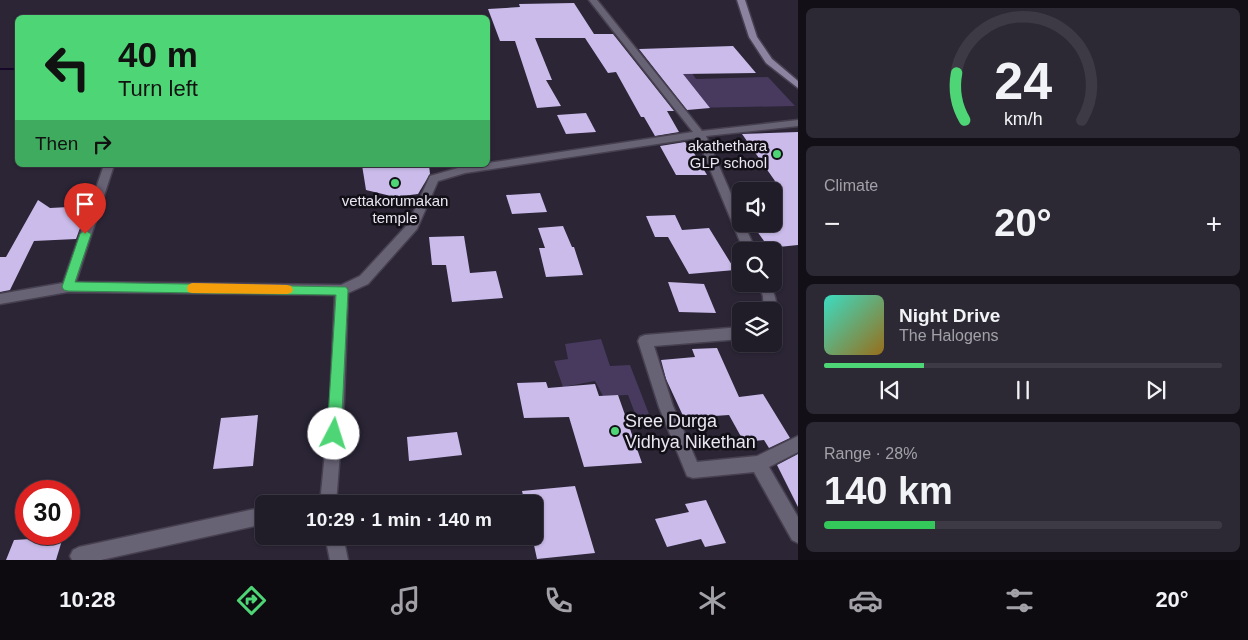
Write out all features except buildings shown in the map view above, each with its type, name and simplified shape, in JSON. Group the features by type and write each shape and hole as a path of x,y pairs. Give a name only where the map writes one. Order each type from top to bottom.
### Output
{"main road":[{"path":"740,0 753,37 769,61 798,85"}],"street":[{"path":"593,0 700,134 746,242"},
{"path":"490,166 700,134 798,123"},
{"path":"68,287 108,167"},
{"path":"0,299 68,287 342,290 364,280 413,226 434,179 465,170 485,167"},
{"path":"325,495 337,401 342,290"},
{"path":"732,334 645,341 666,407 693,470 758,464 798,444"},
{"path":"758,464 798,534"},
{"path":"79,556 255,517"},
{"path":"336,545 339,560"}],"shaded area":[{"path":"688,67 696,79 768,77 795,106 692,108 662,68"},
{"path":"601,339 610,366 630,365 649,414 636,416 628,395 603,396 595,381 563,387 554,361 568,359 565,344"}],"waterway":[{"path":"0,69 15,69"}],"slow traffic":[{"path":"192,288 287,290"}],"place":[{"name":"akathethara GLP school","path":"777,154"},
{"name":"vettakorumakan temple","path":"395,183"},
{"name":"Sree Durga Vidhya Nikethan","path":"615,431"}],"route":[{"path":"85,234 68,287 342,290 334,434"}]}
